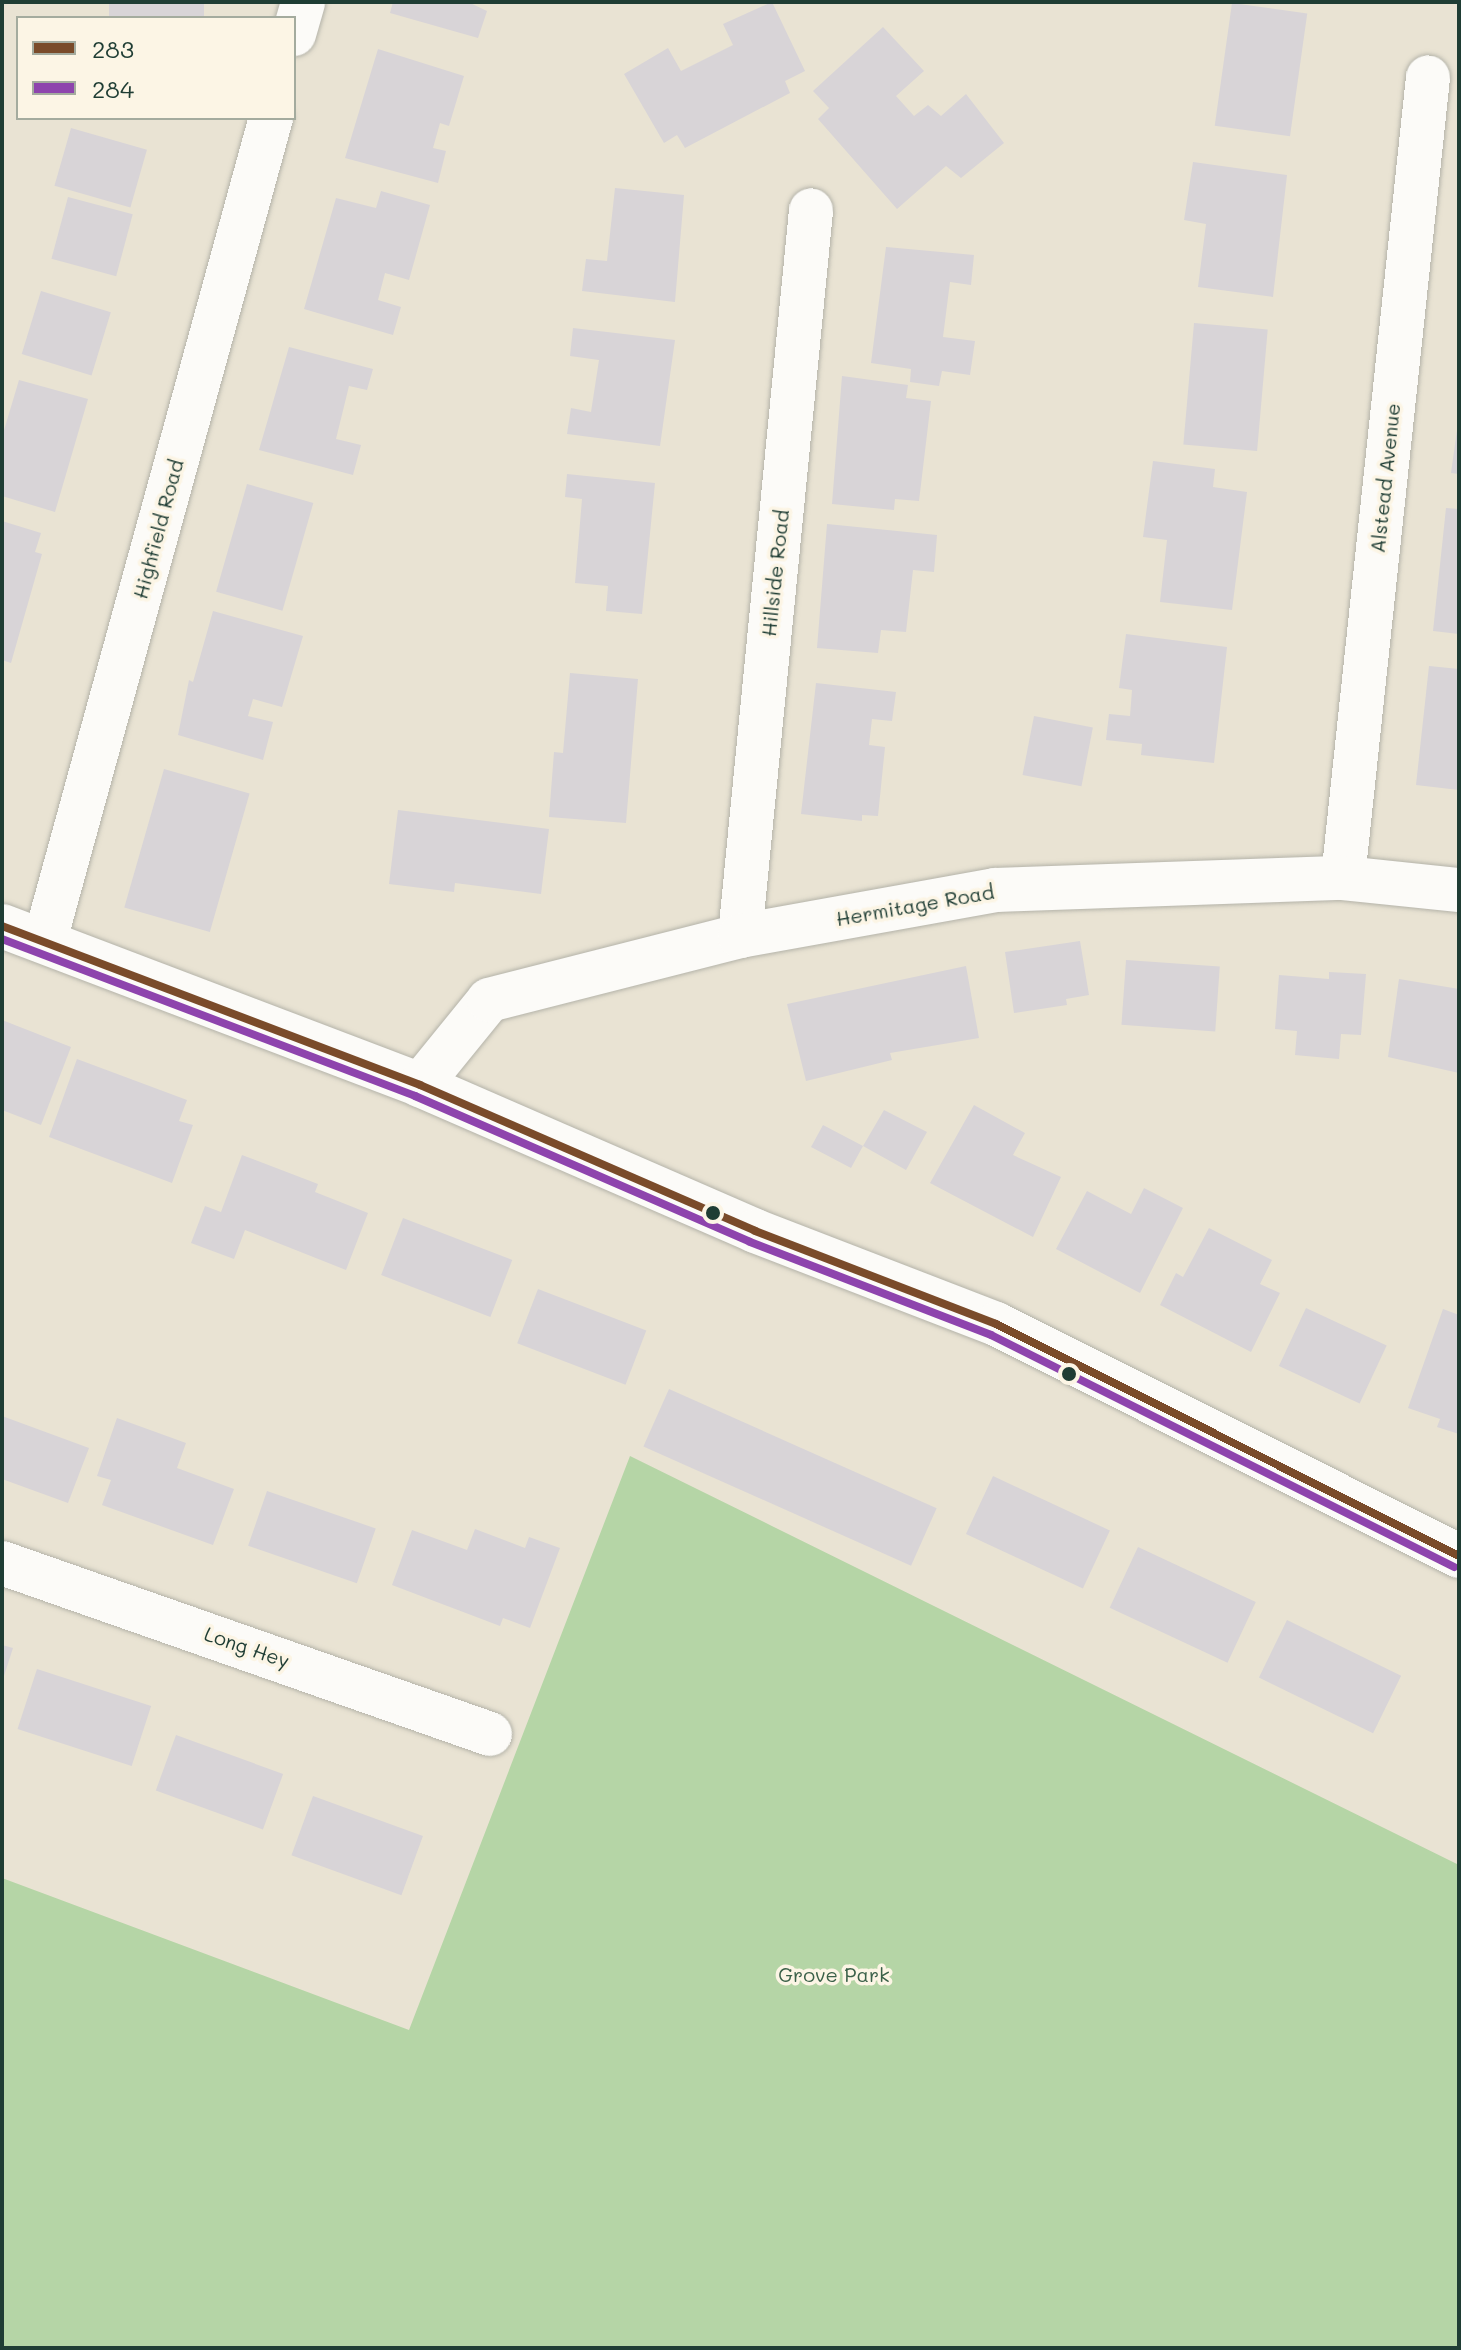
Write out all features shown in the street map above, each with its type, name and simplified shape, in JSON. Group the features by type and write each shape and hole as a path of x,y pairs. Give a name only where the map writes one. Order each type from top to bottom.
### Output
{"street":[{"path":"296,27 303,2"},
{"name":"Alstead Avenue","path":"1343,878 1428,78"},
{"name":"Highfield Road","path":"45,940 270,120"},
{"name":"Hillside Road","path":"740,936 811,210"},
{"name":"Hermitage Road","path":"420,1085 489,1000 740,936 995,890 1343,878 1459,890"},
{"path":"2,926 420,1085 755,1231 996,1324 1459,1556"},
{"name":"Long Hey","path":"2,1563 490,1734"}],"green space":[{"name":"Grove Park","path":"630,1456 1459,1865 1459,2348 2,2348 2,1878 409,2030"}],"building":[{"path":"109,2 204,2 204,16 109,16"},
{"path":"393,2 468,2 487,11 478,38 390,13"},
{"path":"772,2 805,71 785,81 790,93 685,148 677,135 664,143 624,74 668,48 681,71 733,45 723,24"},
{"path":"1232,3 1307,14 1290,136 1215,126"},
{"path":"883,27 924,71 896,96 914,116 928,105 941,116 966,94 1004,143 961,178 946,166 897,209 818,119 829,108 813,91"},
{"path":"378,49 464,76 449,126 440,123 433,148 446,151 438,183 345,158"},
{"path":"71,128 147,150 130,207 54,186"},
{"path":"1193,162 1287,175 1273,297 1198,287 1206,224 1184,220"},
{"path":"615,188 684,195 675,302 582,291 586,259 607,261"},
{"path":"381,191 430,205 409,280 385,273 378,300 401,307 393,335 304,309 336,198 376,208"},
{"path":"68,197 133,214 116,276 51,259"},
{"path":"886,247 974,255 971,285 950,282 943,337 975,341 970,375 942,371 939,386 910,382 911,369 871,363"},
{"path":"41,291 111,312 92,375 22,354"},
{"path":"1194,323 1268,329 1257,451 1183,445"},
{"path":"573,328 675,340 660,446 567,434 571,408 591,412 599,360 570,356"},
{"path":"289,347 373,369 367,390 349,386 336,439 361,445 353,475 259,450"},
{"path":"842,376 908,385 906,398 931,401 919,501 895,499 894,510 832,504"},
{"path":"19,380 88,399 55,512 2,496 2,437"},
{"path":"1459,430 1459,474 1451,473"},
{"path":"1153,461 1215,469 1213,487 1247,492 1232,610 1160,602 1167,540 1143,537"},
{"path":"567,474 655,483 642,614 606,611 608,586 575,583 582,499 565,497"},
{"path":"247,484 313,503 282,611 216,592"},
{"path":"1446,508 1459,509 1459,634 1433,631"},
{"path":"2,521 41,533 35,552 42,554 11,663 2,660"},
{"path":"827,524 937,535 934,572 913,570 906,632 881,630 878,653 817,648"},
{"path":"213,611 303,636 282,707 253,699 248,716 273,722 263,760 178,735 189,680 193,682"},
{"path":"1126,634 1227,647 1214,763 1141,755 1142,744 1106,740 1109,714 1130,716 1132,690 1119,688"},
{"path":"1429,666 1459,669 1459,790 1416,785"},
{"path":"570,673 638,679 626,823 549,817 554,752 563,753"},
{"path":"816,683 896,692 892,721 872,719 869,745 885,747 878,816 862,815 862,821 801,814"},
{"path":"1034,716 1093,727 1081,786 1023,775"},
{"path":"164,769 250,794 210,932 124,907"},
{"path":"398,810 549,829 541,894 455,883 454,892 389,884"},
{"path":"1080,941 1089,995 1066,999 1067,1005 1014,1013 1005,952"},
{"path":"1126,960 1220,967 1215,1031 1121,1025"},
{"path":"966,966 979,1038 890,1053 892,1060 806,1081 787,1004"},
{"path":"1329,972 1366,974 1361,1035 1341,1034 1339,1059 1295,1055 1297,1031 1275,1029 1279,975 1329,979"},
{"path":"1399,979 1459,989 1459,1073 1388,1057"},
{"path":"2,1020 71,1047 41,1125 2,1110"},
{"path":"77,1059 187,1100 179,1121 193,1125 172,1183 49,1137"},
{"path":"974,1105 1025,1133 1013,1155 1061,1177 1033,1237 930,1183"},
{"path":"884,1110 927,1132 906,1170 863,1146"},
{"path":"823,1125 863,1146 851,1168 811,1147"},
{"path":"242,1155 318,1184 315,1192 368,1213 346,1270 245,1230 234,1259 191,1243 205,1206 221,1212"},
{"path":"1144,1188 1183,1208 1140,1293 1056,1249 1087,1191 1131,1214"},
{"path":"403,1218 512,1260 490,1317 381,1275"},
{"path":"1209,1228 1272,1260 1260,1284 1280,1293 1251,1352 1160,1305 1176,1273 1183,1277"},
{"path":"538,1289 646,1331 626,1385 517,1343"},
{"path":"1306,1308 1387,1346 1360,1404 1279,1366"},
{"path":"1443,1309 1459,1315 1459,1434 1437,1427 1440,1419 1408,1408"},
{"path":"669,1389 937,1508 911,1566 643,1447"},
{"path":"2,1416 89,1448 68,1503 2,1479"},
{"path":"117,1418 186,1443 177,1468 234,1489 213,1545 102,1505 111,1480 97,1476"},
{"path":"993,1476 1110,1531 1083,1589 966,1534"},
{"path":"267,1491 376,1528 357,1583 248,1546"},
{"path":"475,1529 525,1548 529,1537 560,1548 530,1628 503,1618 500,1626 392,1585 412,1530 467,1550"},
{"path":"1138,1547 1256,1602 1228,1663 1110,1608"},
{"path":"1287,1620 1401,1676 1373,1733 1259,1678"},
{"path":"2,1645 13,1648 3,1679 2,1679"},
{"path":"37,1669 151,1706 132,1766 18,1729"},
{"path":"176,1735 283,1774 263,1829 156,1790"},
{"path":"313,1796 423,1836 401,1895 291,1855"}],"transit line":[{"name":"283","path":"2,926 420,1085 755,1231 996,1324 1459,1556"},
{"name":"284","path":"2,939 415,1096 750,1242 991,1335 1454,1567"}]}
